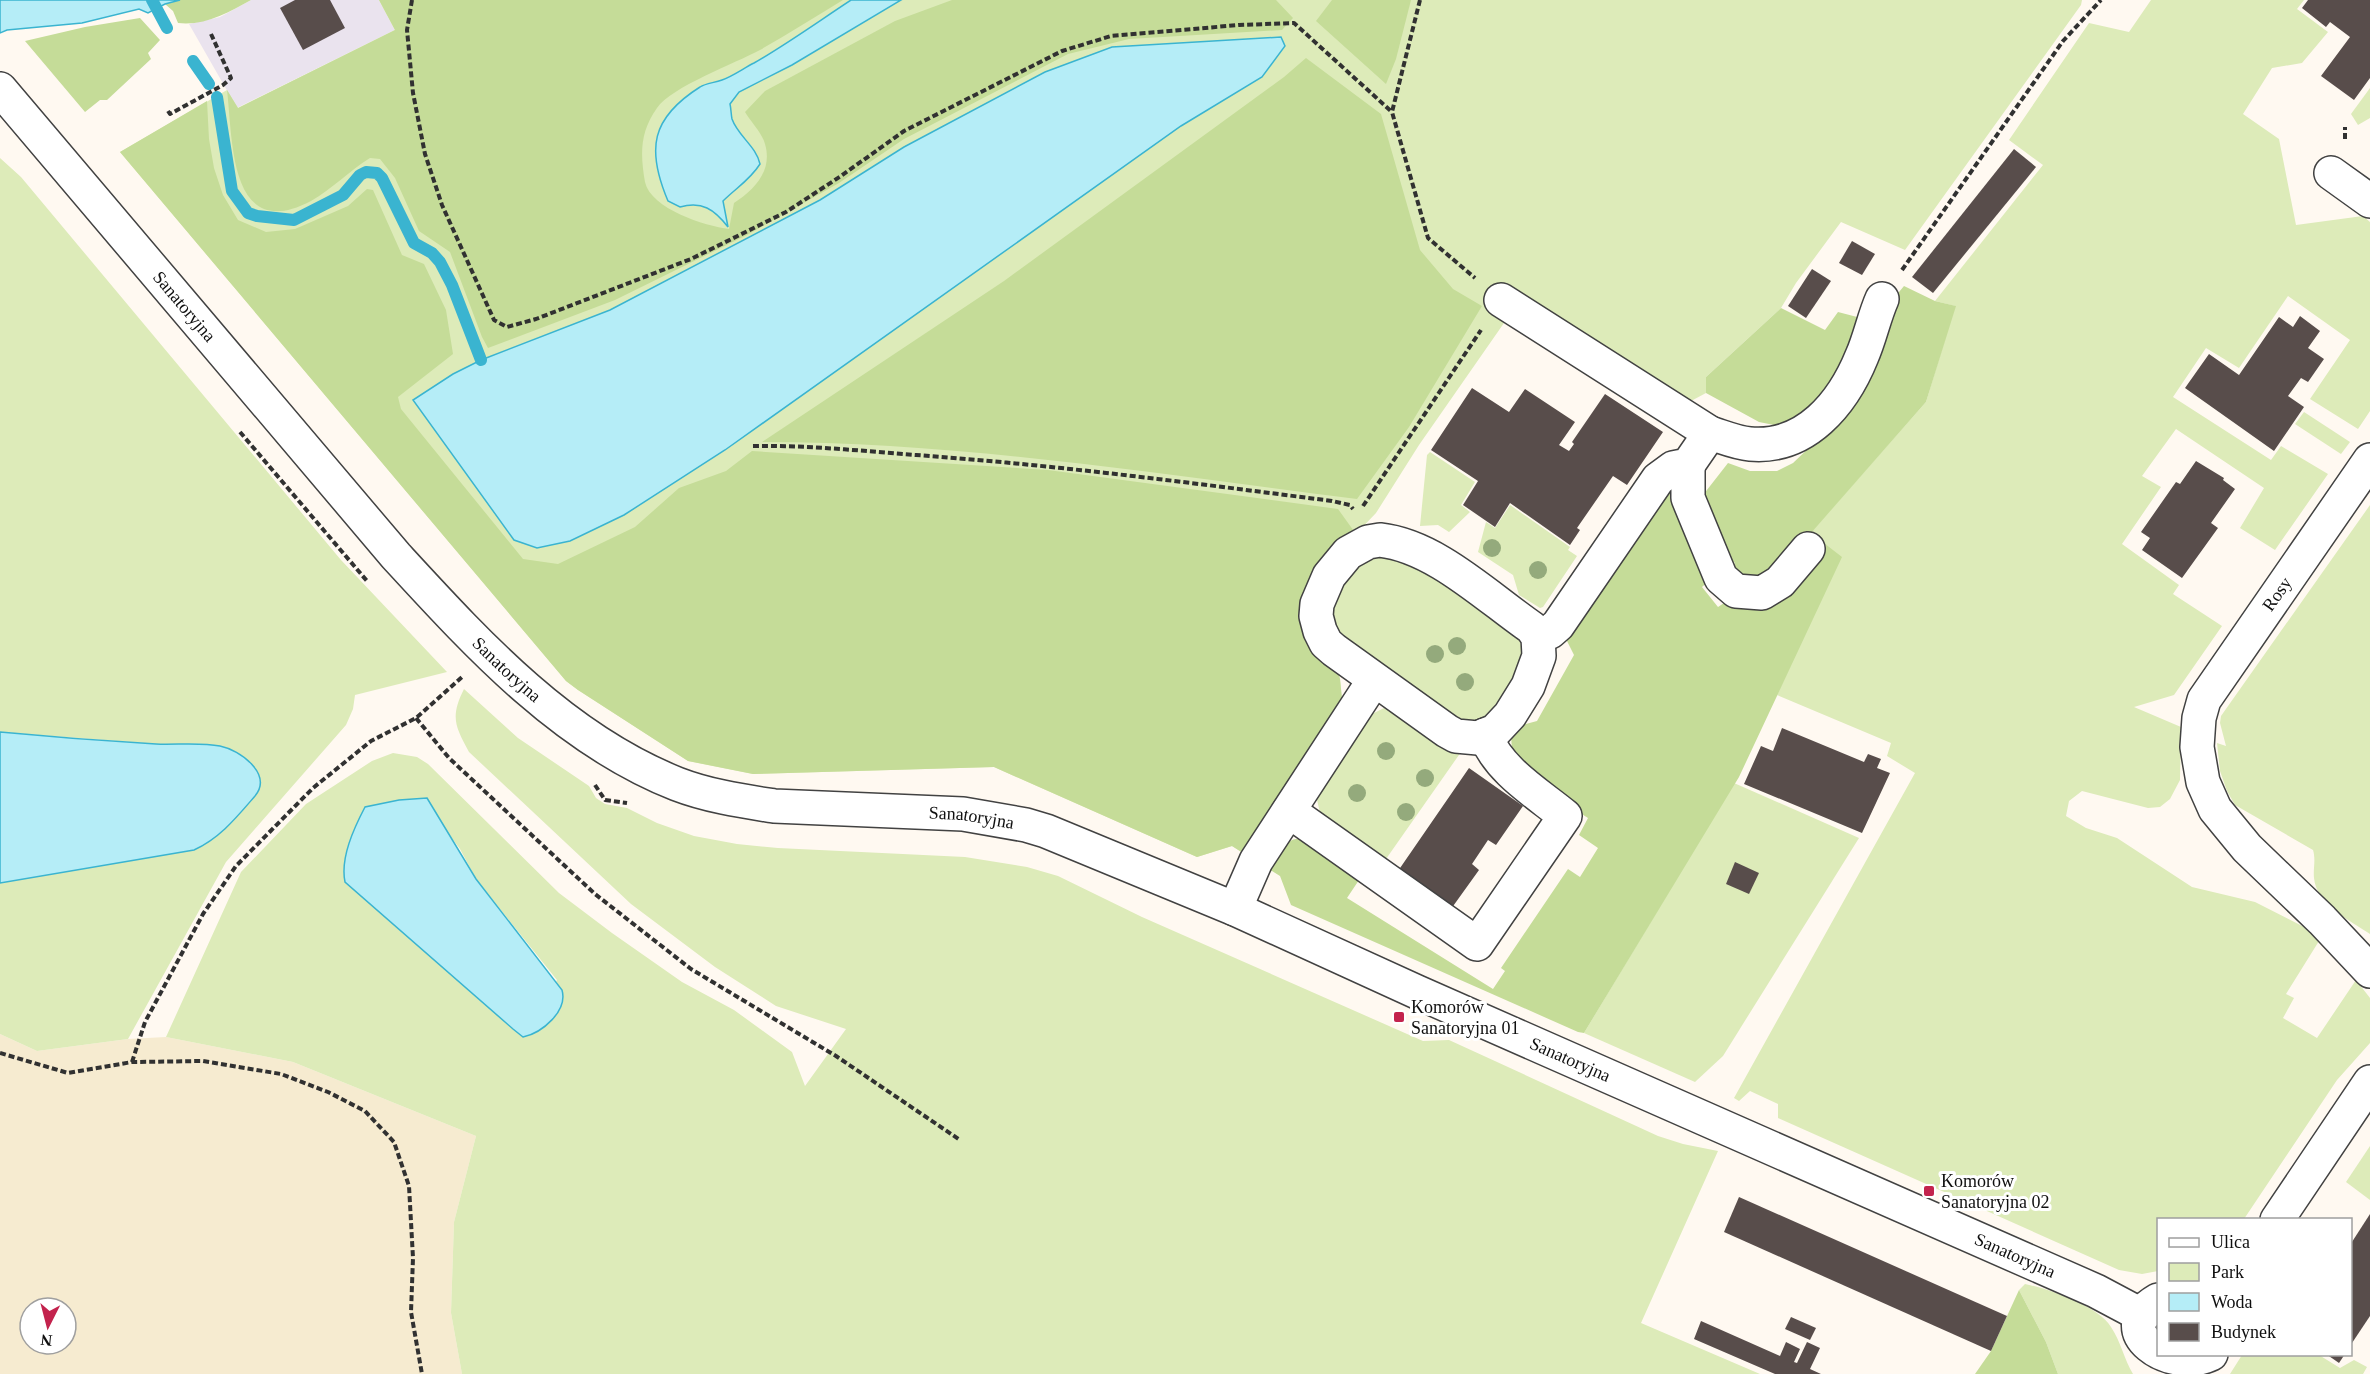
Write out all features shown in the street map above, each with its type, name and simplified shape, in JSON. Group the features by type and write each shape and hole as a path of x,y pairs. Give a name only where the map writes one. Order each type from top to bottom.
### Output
{"street":[{"name":"Sanatoryjna","path":"0,88 396,556 520,683 565,719 624,757 676,784 710,794 774,806 963,814 1026,825 1088,847 1235,909 1417,992 2096,1291 2151,1308"},
{"path":"2331,173 2370,201"},
{"path":"1501,300 1710,433 1748,444 1765,444 1784,443 1805,433 1832,408 1854,374 1863,355 1882,299"},
{"path":"1710,433 1688,465 1688,498 1721,578 1736,591 1762,593 1780,582 1808,549"},
{"name":"Rosy","path":"2370,460 2204,700 2197,734 2203,782 2207,795 2221,818 2247,848 2370,971"},
{"path":"1538,637 1550,632 1558,625 1658,479 1673,468 1688,465"},
{"path":"1392,541 1427,553 1532,628 1538,637 1539,656 1528,686 1510,715 1495,731 1485,735 1467,738 1456,736 1374,680 1326,643 1316,616 1319,595 1329,576 1348,553 1368,542 1392,541"},
{"path":"1235,909 1256,861 1374,680"},
{"path":"1289,811 1477,944 1565,816 1506,768 1495,755 1485,735"},
{"path":"2278,1218 2370,1082"},
{"path":"2151,1308 2139,1328 2139,1340 2143,1352 2150,1361 2160,1369 2172,1373 2195,1369 2209,1356"}],"path":[{"path":"412,0 407,30 424,154 442,205 494,320 507,327 536,319 691,259 786,212 904,131 1062,51 1111,36 1239,25 1294,23 1392,112"},
{"path":"753,446 834,449 967,459 1130,475 1332,501 1350,505 1357,514 1501,300 1428,238 1392,112 1420,0"},
{"path":"1882,299 2063,41 2101,0"},
{"path":"168,111 170,114 223,85 231,78 211,34"},
{"path":"238,430 369,584"},
{"path":"132,1062 145,1022 202,914 236,866 321,781 371,741 416,718 461,678 486,650"},
{"path":"453,670 467,684"},
{"path":"416,718 449,758 595,894 691,969 836,1056 960,1140"},
{"path":"592,780 605,800 628,804"},
{"path":"0,1053 68,1073 132,1062 203,1061 281,1074 328,1092 365,1111 394,1142 409,1186 413,1258 411,1311 422,1374"}],"shaded area":[{"path":"251,0 379,0 395,30 237,108 189,24 220,17"},
{"path":"0,1034 37,1051 128,1039 166,1037 293,1062 476,1136 454,1222 451,1313 462,1374 0,1374"}],"green space":[{"path":"180,0 251,0 216,18 178,23 173,11 165,4"},
{"path":"379,0 2082,0 2081,5 1905,250 1841,222 1796,283 1781,308 1706,377 1706,393 1691,401 1518,299 1376,513 1354,536 1305,611 1340,679 1342,699 1243,853 1232,846 1197,857 994,767 753,774 688,761 566,681 120,152 227,90 238,108 395,30"},
{"path":"379,0 843,0 760,50 689,84 664,100 651,117 644,134 642,152 645,182 649,192 668,208 680,214 693,220 729,229 734,203 755,186 766,163 764,140 745,112 765,91 895,21 952,0 1276,0 1293,18 1282,30 1129,39 1068,54 904,139 839,183 747,235 615,300 488,348 450,252 419,231 395,178 380,159 370,158 311,201 284,211 264,209 250,198 240,181 231,135 227,90 238,108 395,30"},
{"path":"1332,0 1411,0 1396,59 1386,84 1316,21"},
{"path":"2151,0 2304,0 2297,9 2328,32 2302,63 2272,68 2243,114 2279,139 2296,225 2363,216 2370,222 2370,411 2358,429 2310,399 2350,340 2288,296 2239,368 2206,348 2173,397 2271,460 2281,446 2328,474 2275,550 2240,528 2264,488 2176,429 2142,476 2161,487 2122,544 2179,585 2173,594 2222,626 2174,695 2134,707 2181,727 2180,780 2170,799 2160,807 2148,808 2082,791 2069,801 2066,816 2086,828 2117,838 2192,887 2255,902 2312,931 2319,941 2286,994 2294,998 2283,1018 2317,1038 2356,980 2370,998 2370,1043 2337,1080 2245,1218 2157,1218 2157,1271 2142,1274 2119,1270 1778,1118 1778,1104 1750,1091 1739,1101 1734,1098 1915,773 1887,756 1891,743 1777,695 1809,625 1810,533 1926,402 1955,306 1935,301 2043,165 2009,140 2089,23 2129,32"},
{"path":"140,18 160,40 148,53 151,59 107,100 100,100 85,112 25,41 85,27"},
{"path":"1306,58 1381,114 1420,250 1453,289 1482,306 1409,427 1357,499 986,453 837,443 762,442 1004,281 1284,77"},
{"path":"2370,88 2370,118 2358,125 2351,114"},
{"path":"207,101 209,139 214,168 223,195 238,220 266,232 295,229 348,206 367,189 373,190 402,255 424,264 446,310 453,354 398,397 401,409 523,559 558,564 635,527 679,488 726,471 752,451 1048,470 1338,509 1356,534 1315,578 1340,679 1342,699 1243,853 1232,846 1197,857 994,767 753,774 688,761 566,681 120,152"},
{"path":"0,158 21,177 341,560 447,672 355,695 353,709 346,725 226,862 128,1039 37,1051 0,1034 0,883 194,850 221,746 156,744 0,732"},
{"path":"1904,286 1935,301 1956,306 1926,402 1811,533 1842,557 1739,777 1584,1033 1291,905 1280,876 1269,869 1280,851 1289,842 1296,839 1316,843 1363,874 1347,898 1493,989 1505,971 1501,968 1568,869 1580,877 1598,848 1579,835 1588,818 1549,791 1523,767 1514,754 1511,741 1515,727 1537,721 1574,655 1565,637 1671,487 1711,579 1702,587 1718,607 1762,578 1752,582 1727,571 1735,563 1727,556 1696,504 1728,463 1750,471 1777,471 1793,463 1836,422 1889,304"},
{"path":"1781,308 1825,330 1838,312 1861,318 1850,358 1813,414 1779,426 1759,422 1706,393 1706,377"},
{"path":"2304,412 2350,442 2341,454 2295,424"},
{"path":"1430,452 1475,482 1461,505 1470,512 1449,532 1438,525 1420,526 1427,455"},
{"path":"1510,505 1570,547 1568,550 1577,556 1543,607 1540,608 1519,595 1513,575 1478,552 1486,522 1495,528"},
{"path":"2370,505 2370,934 2336,911 2321,896 2314,878 2313,850 2235,805 2220,771 2217,743 2226,746 2220,723 2221,716"},
{"path":"1401,553 1518,634 1521,658 1516,672 1494,707 1479,720 1454,722 1338,639 1329,598 1355,559"},
{"path":"464,689 518,738 589,786 596,798 605,804 627,808 657,823 694,836 737,844 965,857 1027,867 1058,876 1142,917 1423,1041 1449,1040 1658,1136 1718,1151 1641,1323 1760,1374 462,1374 451,1313 454,1222 476,1136 293,1062 166,1037 241,872 306,804 372,761 393,753 417,757 428,764 559,893 682,982 734,1010 792,1052 805,1086 846,1029 776,1006 715,967 631,904 469,752 456,721","holes":["365,807 444,828 460,849 476,879 557,980 523,1037 345,882 346,853"]},
{"path":"1384,708 1390,708 1461,752 1386,859 1396,870 1321,817 1317,800 1318,790 1370,715"},
{"path":"1734,783 1859,838 1723,1056 1695,1082 1584,1033"},
{"path":"2370,1146 2370,1200 2346,1182"},
{"path":"2025,1284 2084,1305 2105,1319 2133,1374 2058,1374 2046,1342 2019,1290"},
{"path":"2019,1290 2046,1342 2058,1374 1975,1374 1991,1351"},
{"path":"2241,1356 2321,1356 2340,1368 2354,1360 2367,1367 2363,1374 2230,1374"}],"water":[{"path":"0,0 180,0 165,4 148,13 139,9 82,23 7,30 0,33"},
{"path":"851,0 901,0 792,65 739,92 730,104 732,119 738,131 755,152 760,164 723,201 728,227 718,215 707,208 695,205 680,207 668,201 657,166 656,150 657,136 671,111 700,87 726,78 754,63"},
{"path":"1281,37 1285,46 1262,77 1181,126 725,450 624,515 570,541 537,548 514,540 413,400 453,374 481,360 610,310 820,200 904,147 1045,72 1112,47"},
{"path":"0,732 136,743 220,746 236,752 252,764 260,779 259,788 255,796 227,827 212,840 194,850 0,883"},
{"path":"427,798 476,879 562,990 563,998 557,1013 545,1026 530,1035 523,1037 513,1029 345,882 346,853 365,807 399,800"}],"building":[{"path":"295,0 330,0 345,28 303,50 280,8"},
{"path":"2308,0 2370,0 2370,78 2354,100 2321,76 2350,37 2330,22 2326,27 2302,8"},
{"path":"2014,149 2036,167 1933,293 1912,277"},
{"path":"1852,241 1875,254 1862,275 1839,263"},
{"path":"1812,269 1831,281 1806,318 1788,306"},
{"path":"2300,316 2320,331 2308,348 2324,359 2308,382 2301,378 2288,396 2304,407 2274,451 2185,388 2209,354 2239,375 2279,317 2293,327"},
{"path":"1472,388 1509,412 1525,389 1575,422 1559,445 1569,451 1574,444 1572,442 1605,394 1663,432 1627,485 1613,476 1577,528 1580,530 1570,545 1510,503 1495,527 1463,505 1478,481 1431,450"},
{"path":"2196,461 2224,478 2223,480 2235,489 2211,523 2218,528 2182,578 2142,550 2150,538 2141,532 2176,482 2180,484"},
{"path":"1782,728 1864,762 1868,754 1881,759 1877,768 1890,773 1862,833 1744,784 1761,746 1773,751"},
{"path":"1469,768 1523,806 1496,845 1488,840 1472,864 1479,870 1451,909 1398,871"},
{"path":"1735,862 1759,873 1749,894 1726,884"},
{"path":"1739,1197 2007,1316 1991,1351 1724,1232"},
{"path":"2370,1214 2370,1316 2352,1343 2352,1242"},
{"path":"1791,1317 1816,1328 1810,1340 1785,1329"},
{"path":"1701,1321 1780,1356 1786,1342 1800,1349 1794,1362 1797,1363 1807,1342 1820,1348 1810,1369 1821,1374 1775,1374 1694,1339"},
{"path":"2329,1356 2344,1356 2339,1363"}],"waterway":[{"path":"152,0 167,28"},
{"path":"193,61 209,84"},
{"path":"217,97 232,191 248,213 294,220 343,195 360,175 366,172 377,173 382,178 414,243 432,253 440,262 452,285 481,360"}],"place":[{"name":"Komorów Sanatoryjna 01","path":"1399,1017"},
{"name":"Komorów Sanatoryjna 02","path":"1929,1191"}]}
